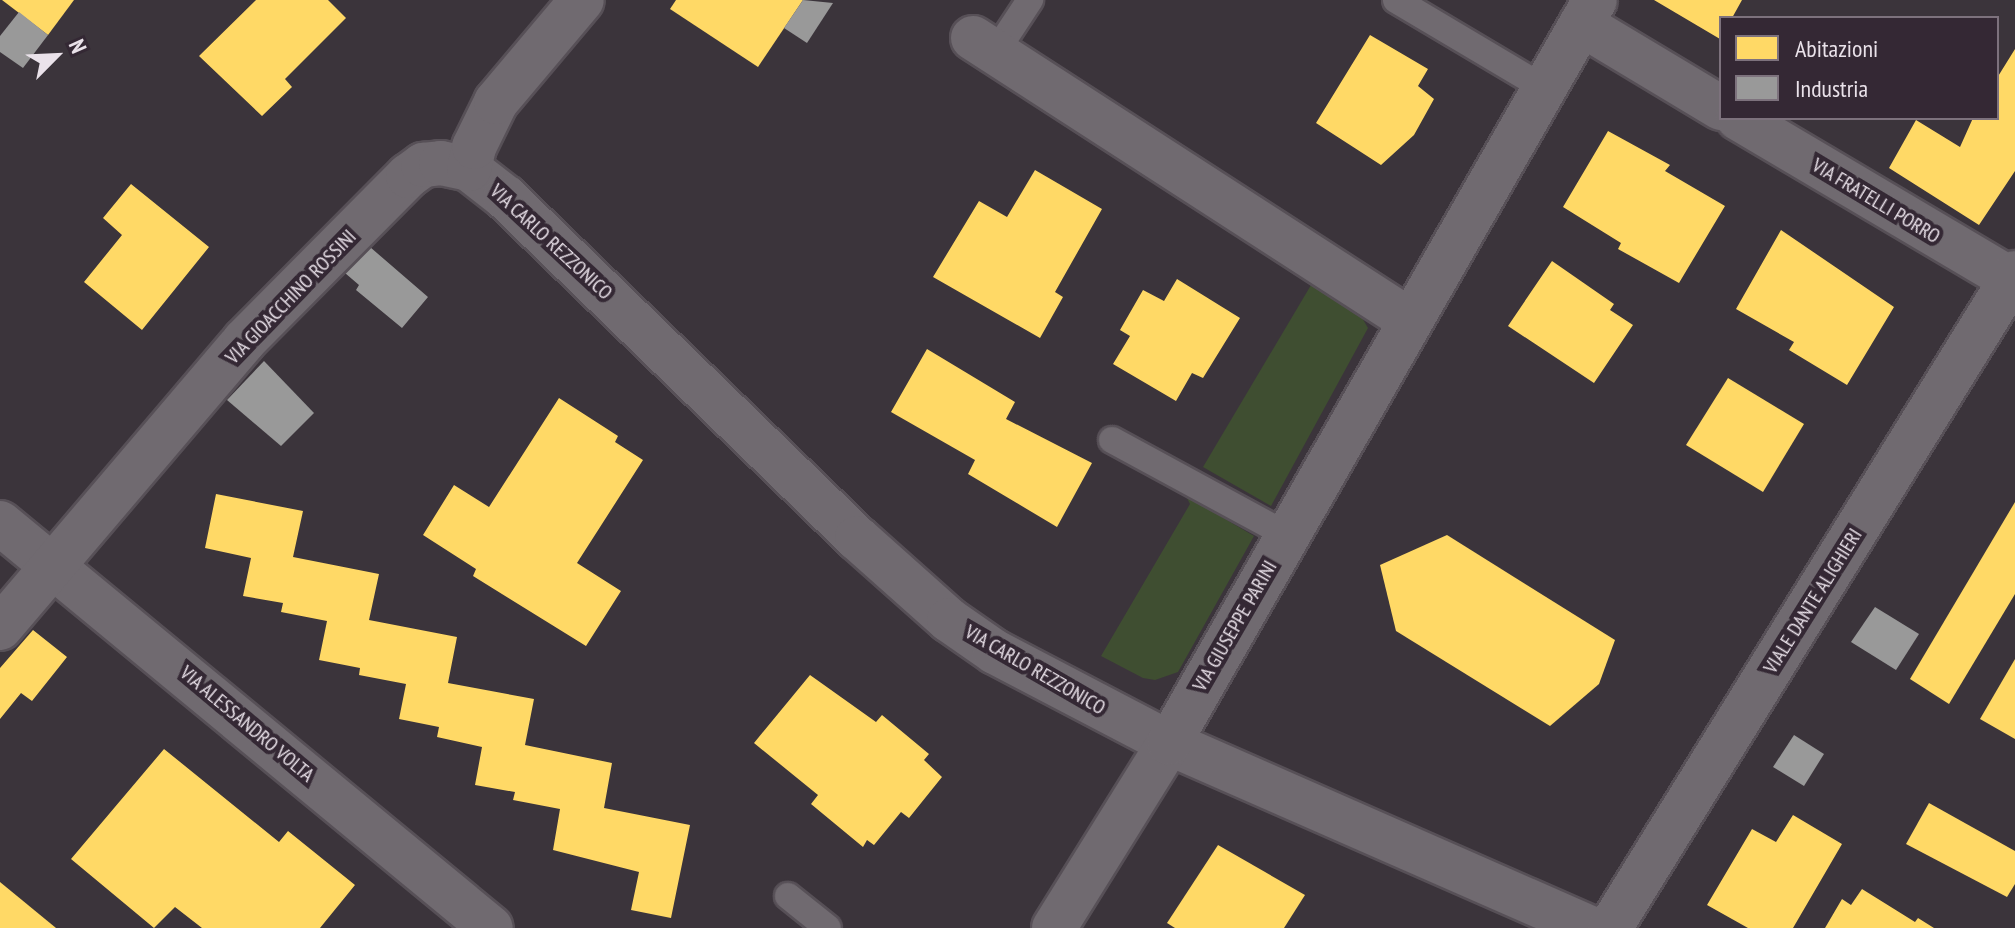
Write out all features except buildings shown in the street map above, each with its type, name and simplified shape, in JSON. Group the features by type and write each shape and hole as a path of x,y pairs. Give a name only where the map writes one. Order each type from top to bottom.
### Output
{"street":[{"path":"469,169 474,147 496,102 582,0"},
{"path":"1588,12 1719,107"},
{"name":"VIA GIUSEPPE PARINI","path":"1054,928 1169,743 1588,12"},
{"path":"984,46 1409,320"},
{"name":"VIA FRATELLI PORRO","path":"1741,120 2014,278"},
{"name":"VIA GIOACCHINO ROSSINI","path":"0,628 244,341 408,176 423,165 441,163 469,169"},
{"name":"VIA CARLO REZZONICO","path":"469,169 505,197 857,538 949,620 1063,690 1169,743 1591,928"},
{"name":"VIALE DANTE ALIGHIERI","path":"1610,928 2014,278"},
{"name":"VIA ALESSANDRO VOLTA","path":"0,523 54,564 491,928"}],"lane":[{"path":"984,46 1030,0"},
{"path":"1396,0 1544,88"},
{"path":"1112,440 1287,535"},
{"path":"788,896 828,928"}],"green space":[{"path":"1314,280 1358,311 1368,328 1271,506 1203,467"},
{"path":"1186,496 1254,536 1178,672 1155,680 1143,678 1101,656 1190,504"}]}
